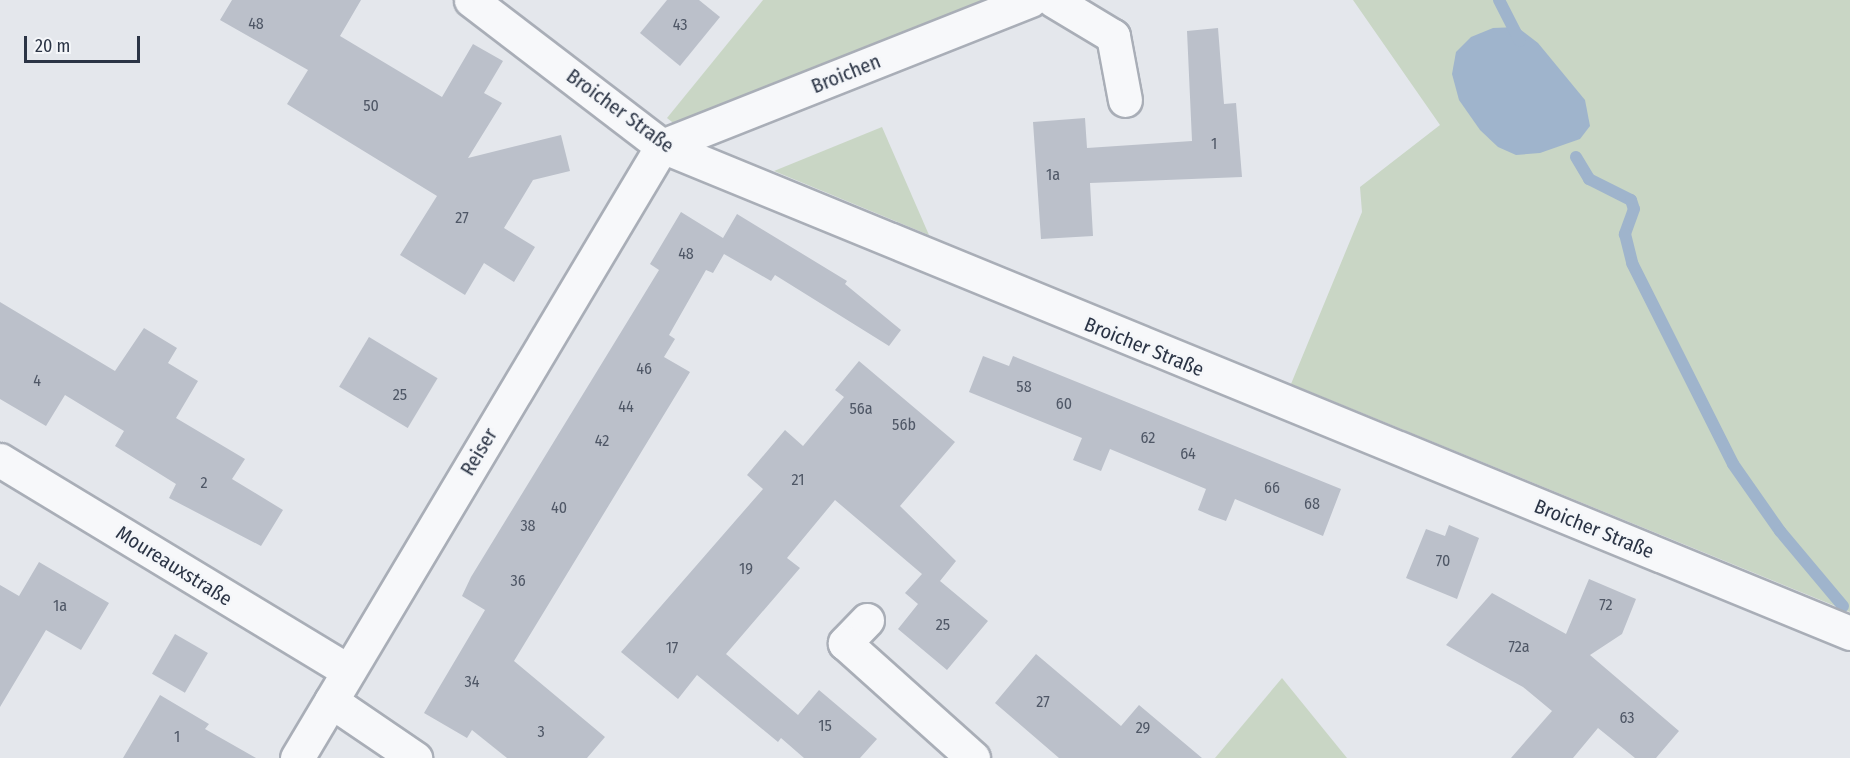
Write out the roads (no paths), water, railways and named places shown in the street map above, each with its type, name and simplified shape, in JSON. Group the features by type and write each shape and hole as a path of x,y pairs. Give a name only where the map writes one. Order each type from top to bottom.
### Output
{"street":[{"name":"Broicher Straße","path":"471,0 662,146 1850,633"},
{"name":"Broichen","path":"662,146 1030,0"},
{"path":"1053,0 1113,36 1125,100"},
{"name":"Reiser","path":"297,758 662,146"},
{"name":"Moureauxstraße","path":"0,460 348,671"},
{"path":"867,620 845,643 973,758"},
{"path":"331,701 415,758"}],"water":[{"path":"1517,27 1538,43 1585,100 1590,126 1580,139 1540,153 1516,155 1498,147 1480,130 1459,100 1452,74 1456,52 1471,37 1493,28"}],"waterway":[{"path":"1499,0 1520,41"},
{"path":"1576,157 1589,179 1631,200 1634,209 1625,234 1632,263 1733,464 1780,531 1843,606"}]}
